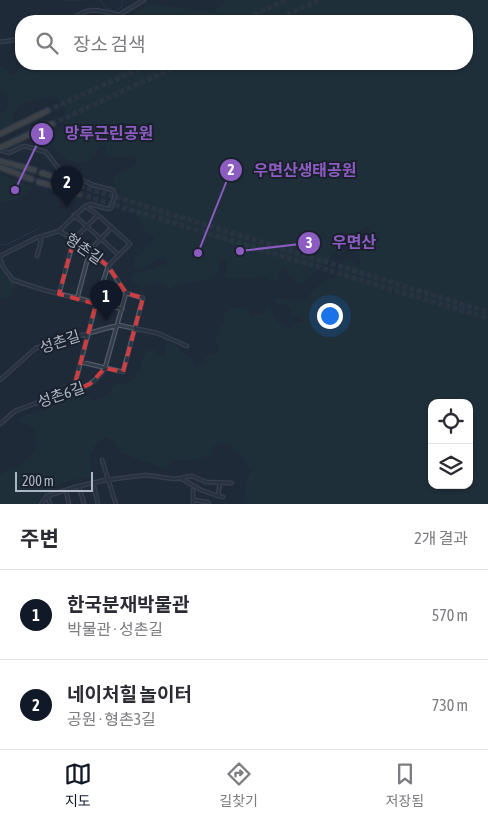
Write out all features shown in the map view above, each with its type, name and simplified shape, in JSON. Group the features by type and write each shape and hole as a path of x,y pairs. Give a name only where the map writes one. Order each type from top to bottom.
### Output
{"highway":[{"path":"0,134 47,111"},
{"path":"0,149 52,124"},
{"path":"0,160 34,170"},
{"path":"2,169 31,179"},
{"path":"42,173 80,186"},
{"path":"39,182 79,194"}],"street":[{"path":"77,15 89,10 101,10 119,15 144,0"},
{"path":"0,42 15,40"},
{"path":"0,149 9,153 25,146 46,152 59,169 92,185 113,190 115,195 111,208 108,209 90,204 85,206 59,231"},
{"path":"73,391 108,266 130,244 98,215 85,206"},
{"path":"74,215 119,255"},
{"path":"59,294 74,239 98,215"},
{"path":"77,299 90,250 112,227"},
{"name":"형촌길","path":"0,257 39,237 59,231 90,250 108,266 126,293"},
{"path":"37,256 41,241 39,237"},
{"path":"0,257 3,267 13,280 77,299 122,309"},
{"path":"81,362 123,372 143,298 126,293 118,325"},
{"name":"성촌길","path":"0,380 36,348 118,325 157,333 187,346"},
{"name":"성촌6길","path":"0,424 15,411 73,391 99,378 105,368 118,325"},
{"path":"102,460 116,504"},
{"path":"41,504 47,496 93,482 146,475 174,480 192,476 206,482 232,483"},
{"path":"181,478 202,490 223,497"},
{"path":"93,482 97,504"},
{"path":"218,496 220,483"},
{"path":"79,486 84,504"},
{"path":"66,490 70,504"},
{"path":"192,490 193,502 208,502 209,504"},
{"path":"47,496 50,504"}],"highlighted area":[{"path":"74,239 108,266 126,293 143,298 123,372 105,368 90,384 73,391 96,304 59,294"}],"green space":[{"path":"227,0 488,0 488,504 244,504 247,479 253,469 247,465 246,460 234,450 233,446 221,443 212,447 213,453 209,455 193,460 172,460 166,469 121,453 114,441 105,437 93,446 93,452 89,454 92,476 55,487 36,504 0,504 0,475 7,471 9,467 12,469 19,466 34,453 36,446 34,428 21,422 18,418 35,412 44,412 54,399 63,396 78,399 86,397 92,401 108,397 111,389 118,382 120,385 124,384 136,376 147,351 156,350 157,355 163,357 166,355 164,345 168,342 176,346 184,355 191,358 196,367 202,366 206,361 204,356 220,352 215,337 220,332 219,326 224,324 224,312 232,308 246,308 251,316 265,313 269,305 276,320 290,328 293,323 303,320 296,315 289,316 292,311 288,305 276,304 275,298 296,301 305,300 310,298 310,294 327,278 338,279 336,276 341,263 349,258 358,266 361,261 360,256 356,254 357,250 365,247 366,236 372,229 371,226 363,229 345,242 303,283 297,283 287,276 287,269 281,268 278,279 272,281 263,276 250,279 241,277 232,280 225,277 227,263 224,258 219,261 219,269 212,279 175,285 168,290 167,285 161,283 145,285 143,288 139,287 131,279 132,274 169,263 164,257 134,269 135,260 156,236 146,232 136,214 129,210 119,198 120,192 112,184 115,175 135,166 138,159 135,156 110,158 106,154 106,146 100,146 89,161 72,161 60,154 52,145 61,128 68,120 64,103 56,96 21,103 13,117 13,126 9,125 0,131 0,112 5,112 8,101 0,89 0,64 12,76 18,70 37,73 40,70 473,70 473,15 132,15 148,4 213,12"},
{"path":"0,175 32,188 21,197 0,203"},
{"path":"0,268 7,278 15,284 11,297 0,299"},
{"path":"106,279 115,281 119,287 116,298 101,294"}],"waterway":[{"path":"64,0 85,0"},
{"path":"100,0 106,8 114,11 121,8 123,0"},
{"path":"0,245 8,244 38,229"}],"tunnel":[{"path":"253,15 286,0"},
{"path":"286,15 319,0"},
{"path":"47,111 136,70"},
{"path":"52,124 168,70"},
{"path":"80,186 488,312"},
{"path":"79,194 488,318"}],"place":[{"name":"망루근린공원","path":"15,190"},
{"name":"네이처힐 놀이터","path":"67,207"},
{"name":"우면산","path":"240,251"},
{"name":"우면산생태공원","path":"198,253"},
{"name":"한국분재박물관","path":"106,321"}]}
